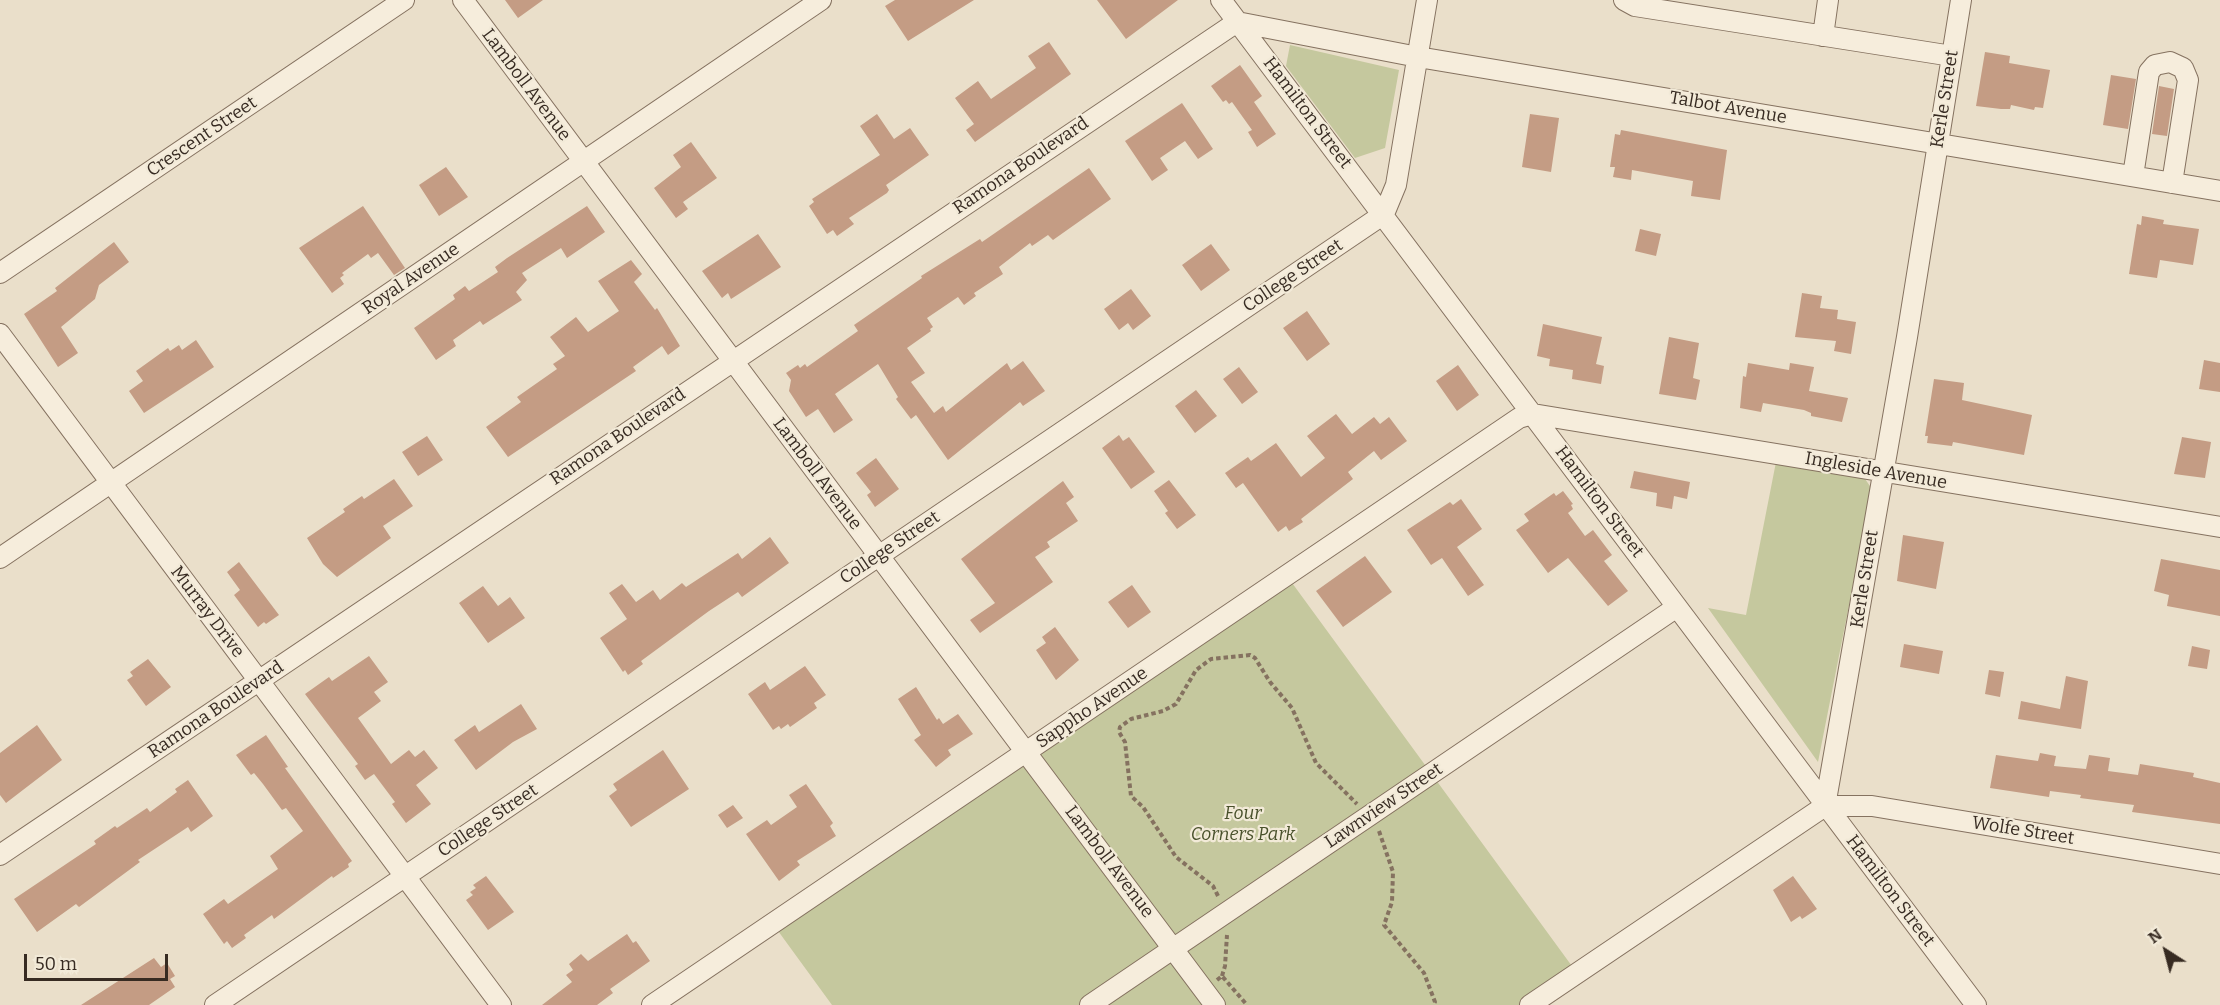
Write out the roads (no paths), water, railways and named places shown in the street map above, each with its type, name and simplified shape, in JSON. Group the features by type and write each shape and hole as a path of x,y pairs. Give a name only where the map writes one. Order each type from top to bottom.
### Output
{"street":[{"name":"Crescent Street","path":"0,273 404,0"},
{"name":"Lamboll Avenue","path":"463,0 1215,1005"},
{"name":"Royal Avenue","path":"0,558 821,0"},
{"name":"Hamilton Street","path":"1221,0 1384,214 1970,1003"},
{"path":"1384,214 1396,185 1427,0"},
{"path":"1624,0 1635,6 1952,56"},
{"path":"1823,36 1828,0"},
{"name":"Kerle Street","path":"1825,806 1884,472 1961,0"},
{"name":"Talbot Avenue","path":"1237,22 1418,57 2220,191"},
{"name":"Ramona Boulevard","path":"0,855 1237,22"},
{"path":"2133,176 2149,72 2156,64 2170,62 2183,68 2188,80 2172,183"},
{"name":"College Street","path":"215,1005 1384,214"},
{"name":"Murray Drive","path":"0,334 501,1005"},
{"name":"Ingleside Avenue","path":"1533,414 2220,527"},
{"name":"Sappho Avenue","path":"652,1005 1519,418 1533,414"},
{"name":"Lawnview Street","path":"1090,1005 1677,607"},
{"path":"1530,1005 1825,806"},
{"name":"Wolfe Street","path":"1825,806 1872,806 2220,864"}],"park label":[{"name":"Four Corners Park","path":"1243,824"}]}
